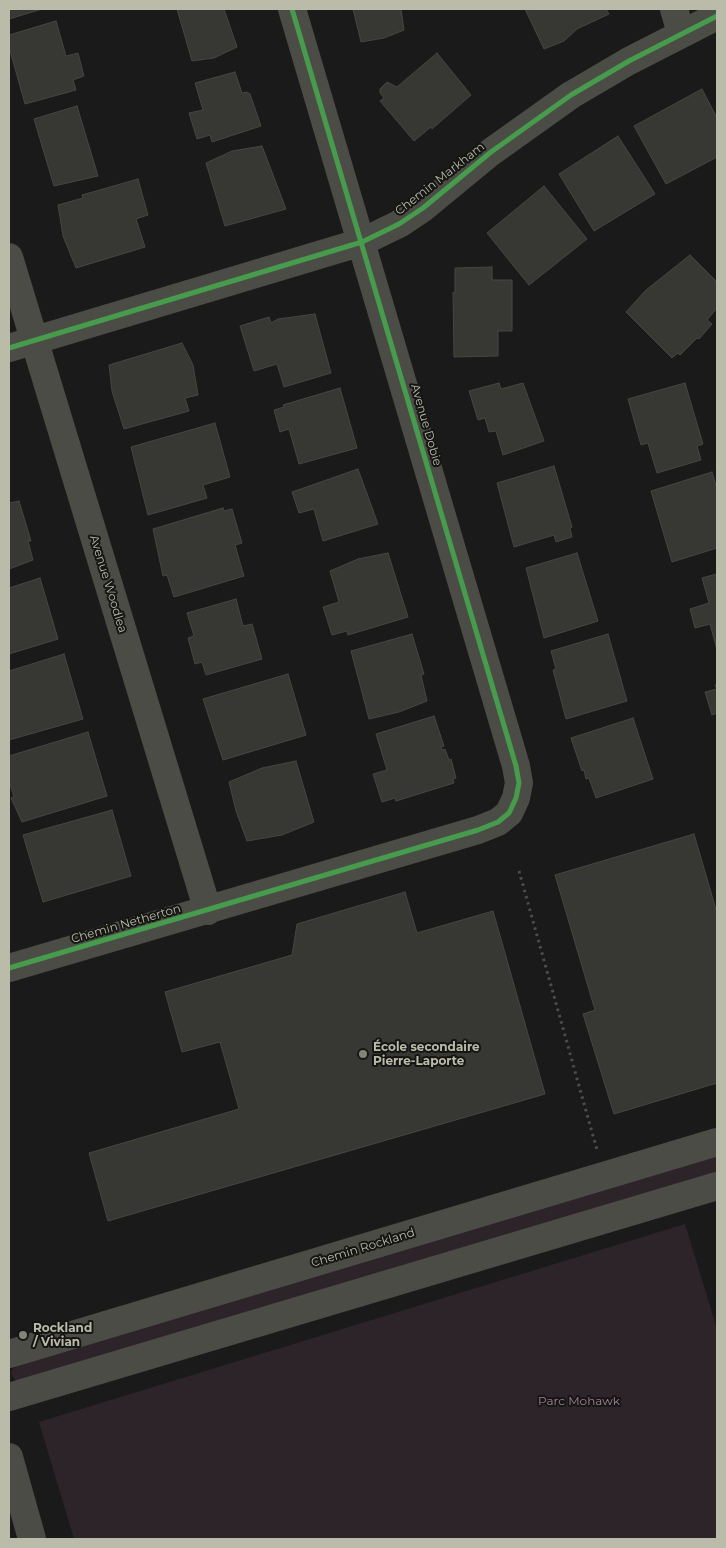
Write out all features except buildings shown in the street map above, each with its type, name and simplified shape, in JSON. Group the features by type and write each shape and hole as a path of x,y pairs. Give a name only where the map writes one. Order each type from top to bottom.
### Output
{"street":[{"name":"Avenue Dobie","path":"292,9 517,774 519,783 516,798 509,813 498,822 478,830"},
{"name":"Chemin Markham","path":"21,344 362,242 399,224 423,208 491,152 564,100 629,61 677,21 717,16"},
{"name":"Avenue Woodlea","path":"9,257 21,344 208,911"},
{"name":"Chemin Netherton","path":"9,968 478,830"},
{"name":"Chemin Rockland","path":"9,1354 717,1142"},
{"path":"9,1398 717,1186"},
{"path":"9,1458 32,1539"}],"path":[{"path":"519,871 598,1153"}],"green space":[{"path":"717,1156 717,1173 16,1381 11,1374 12,1370 18,1365"},
{"name":"Parc Mohawk","path":"685,1224 717,1329 717,1539 74,1539 39,1422"}],"cycle path":[{"path":"9,968 478,830 498,822 509,813 516,798 519,783 516,766 292,9"},
{"path":"9,348 362,242 399,224 423,208 491,152 571,95 629,61 717,16"}],"place":[{"name":"École secondaire Pierre-Laporte","path":"363,1054"},
{"name":"Rockland / Vivian","path":"23,1335"}]}
